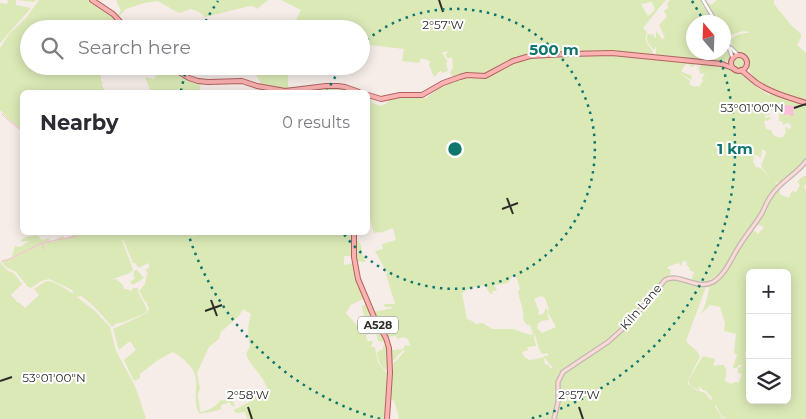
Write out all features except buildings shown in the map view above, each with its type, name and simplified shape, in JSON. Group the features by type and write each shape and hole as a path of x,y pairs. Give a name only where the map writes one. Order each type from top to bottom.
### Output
{"main road":[{"path":"92,0 119,20"},
{"path":"370,96 381,99 400,95 422,95 460,77 467,75 485,76 513,61 530,56 612,53 722,64 741,70 770,91 806,103"},
{"path":"722,64 738,55 745,57 751,77"},
{"path":"732,60 732,66 735,69"},
{"path":"741,70 747,64"},
{"path":"184,75 198,81 216,83 242,81 274,90"},
{"path":"299,90 326,86 352,90"},
{"name":"Kiln Lane","path":"554,419 558,402 558,382 563,372 617,334 631,321 668,278 675,277 700,284 708,284 717,279 762,212 773,192 806,161"},
{"name":"A528","path":"354,235 354,257 358,279 374,317 386,338 389,352 390,373 387,419"}],"street":[{"path":"703,0 712,15"},
{"path":"731,48 738,55"}],"green space":[{"path":"8,0 16,0 16,5 31,8 0,43 0,3 7,4"},
{"path":"16,0 36,0 34,2"},
{"path":"39,0 88,0 117,20 24,20"},
{"path":"116,0 268,0 257,9 250,6 205,17 191,9 180,13 158,1 126,9 118,17 121,11"},
{"path":"281,0 666,0 643,28 647,32 646,40 654,56 536,54 508,62 488,73 454,78 450,73 453,67 452,58 448,59 445,54 448,53 445,51 442,53 448,62 446,63 448,71 442,73 441,71 434,77 429,65 430,61 421,58 419,63 402,61 404,49 370,45 370,20 296,20 301,10","holes":["652,2 655,9 648,16 641,4"]},
{"path":"670,0 700,0 709,15 686,15 686,58 656,56 656,47 655,50 649,45 647,40 648,33 650,35 653,34 656,38 656,31 662,39 665,38 659,25 667,16 664,11 668,8 667,4"},
{"path":"717,0 774,0 774,4 779,10 777,10 802,35 797,45 806,53 806,157 799,168 780,184 774,181 778,185 769,194 761,210 718,275 706,282 691,281 694,272 689,270 690,268 684,260 682,266 678,263 667,267 671,272 669,276 660,283 647,299 644,297 640,302 642,305 633,316 606,340 558,375 558,399 552,419 398,419 394,401 390,399 391,364 405,351 403,350 391,362 391,350 396,352 396,349 403,349 405,345 410,346 408,339 404,337 397,339 396,336 387,337 373,312 393,308 385,307 384,304 395,304 387,273 375,251 383,249 382,244 396,240 393,228 380,233 374,233 370,219 370,98 372,102 380,106 388,102 388,100 403,96 426,98 454,80 464,77 487,77 524,59 612,55 695,62 692,67 686,64 681,71 692,76 691,80 680,73 690,81 689,84 695,87 699,87 703,81 702,78 705,73 700,74 699,68 702,64 722,65 746,76 755,86 769,95 772,94 795,101 759,83 750,72 747,57 735,51 731,42 731,39 737,35 749,32 740,32 731,35 731,15 714,15 708,4 711,5","holes":["770,110 779,111 779,121 782,121 783,125 788,123 791,125 791,128 787,129 785,127 786,132 783,137 775,136 771,130 766,129 764,120 771,119 770,117 765,117 769,115","762,150 765,150 766,153 761,166 771,179 761,168 756,167 753,162 754,155 761,158","515,273 520,289 518,291 523,320 527,325 530,325 533,334 530,335 513,329 492,329 483,323 476,324 467,319 462,293 471,288 485,285 490,294 492,294 493,291 497,291 494,284 508,283","541,296 545,298 549,310 545,307 544,314 539,315 534,299","547,313 556,327 542,333 537,328 541,321 549,320","534,332 539,349 542,354 548,353 548,356 543,356 553,368 550,368 548,364 546,365 543,357 530,360 522,352 528,350 527,347 536,346"]},
{"path":"20,24 20,75 101,75 104,90 20,90 20,128 0,111 0,48 10,33"},
{"path":"739,55 744,57 746,62 744,67 739,69 734,67 732,62 734,57"},
{"path":"706,60 728,60 724,63"},
{"path":"156,75 179,75 201,84 200,90 150,90 145,77 154,79"},
{"path":"288,75 288,89 266,87 262,85 257,76"},
{"path":"342,88 342,90 305,90"},
{"path":"806,176 804,187 806,191 806,419 726,419 721,415 716,405 715,406 721,416 724,419 556,419 561,382 567,371 615,338 640,314 660,288 675,278 707,284 686,341 698,352 700,357 689,378 688,384 694,389 705,393 711,400 713,399 706,391 700,387 698,387 700,390 694,388 689,382 703,356 715,359 713,364 715,366 723,364 725,366 725,381 731,384 738,383 742,374 738,373 738,368 742,365 733,368 737,354 734,353 736,334 724,331 725,323 720,307 710,305 701,314 710,284 717,280 750,232 755,231 758,234 764,227 756,224 771,197 778,190 781,195 789,198 792,191 796,192 800,185 797,182 800,178"},
{"path":"37,235 42,240 49,238 52,241 63,236 64,239 73,235 353,235 353,256 344,256 344,265 353,263 357,282 365,298 351,305 346,313 360,329 364,316 362,306 367,304 386,341 378,341 376,333 366,335 367,341 373,341 371,347 375,347 378,363 388,374 385,419 247,419 245,412 235,412 234,409 255,399 257,392 266,397 269,390 246,354 250,346 248,330 251,314 243,309 239,316 221,332 219,339 209,347 197,373 200,388 198,395 200,411 209,409 220,401 227,399 233,400 234,407 230,402 221,405 219,410 199,413 196,404 196,380 193,370 187,362 173,352 158,360 140,374 140,378 134,381 124,360 136,350 130,341 119,350 113,329 147,313 149,308 147,302 139,291 145,284 146,275 148,274 146,270 143,271 150,267 148,263 139,268 133,263 123,239 133,270 130,273 110,280 116,279 123,285 124,289 130,291 133,288 138,288 139,293 147,311 146,313 117,323 112,327 90,303 81,296 77,297 95,311 110,327 116,351 134,384 146,419 0,419 0,262 8,271 14,273 22,284 11,295 25,308 39,295 34,289 46,281 51,281 74,294 72,290 49,279 41,281 31,288 28,287 16,272 6,267 1,261 13,257 15,246 20,247 29,241 21,242 26,237"},
{"path":"356,239 361,245 362,251 360,251 365,258 365,262 359,261 357,263 356,261"},
{"path":"136,270 144,278 133,285 130,282 135,278 133,272"},
{"path":"386,344 389,371 380,364 377,352 383,349 383,346"}],"shaded area":[{"path":"785,105 794,106 794,116 789,114 783,115 781,109"}],"waterway":[{"path":"2,114 20,129"},
{"path":"44,250 42,243 77,236"},
{"path":"2,261 42,243"}]}
